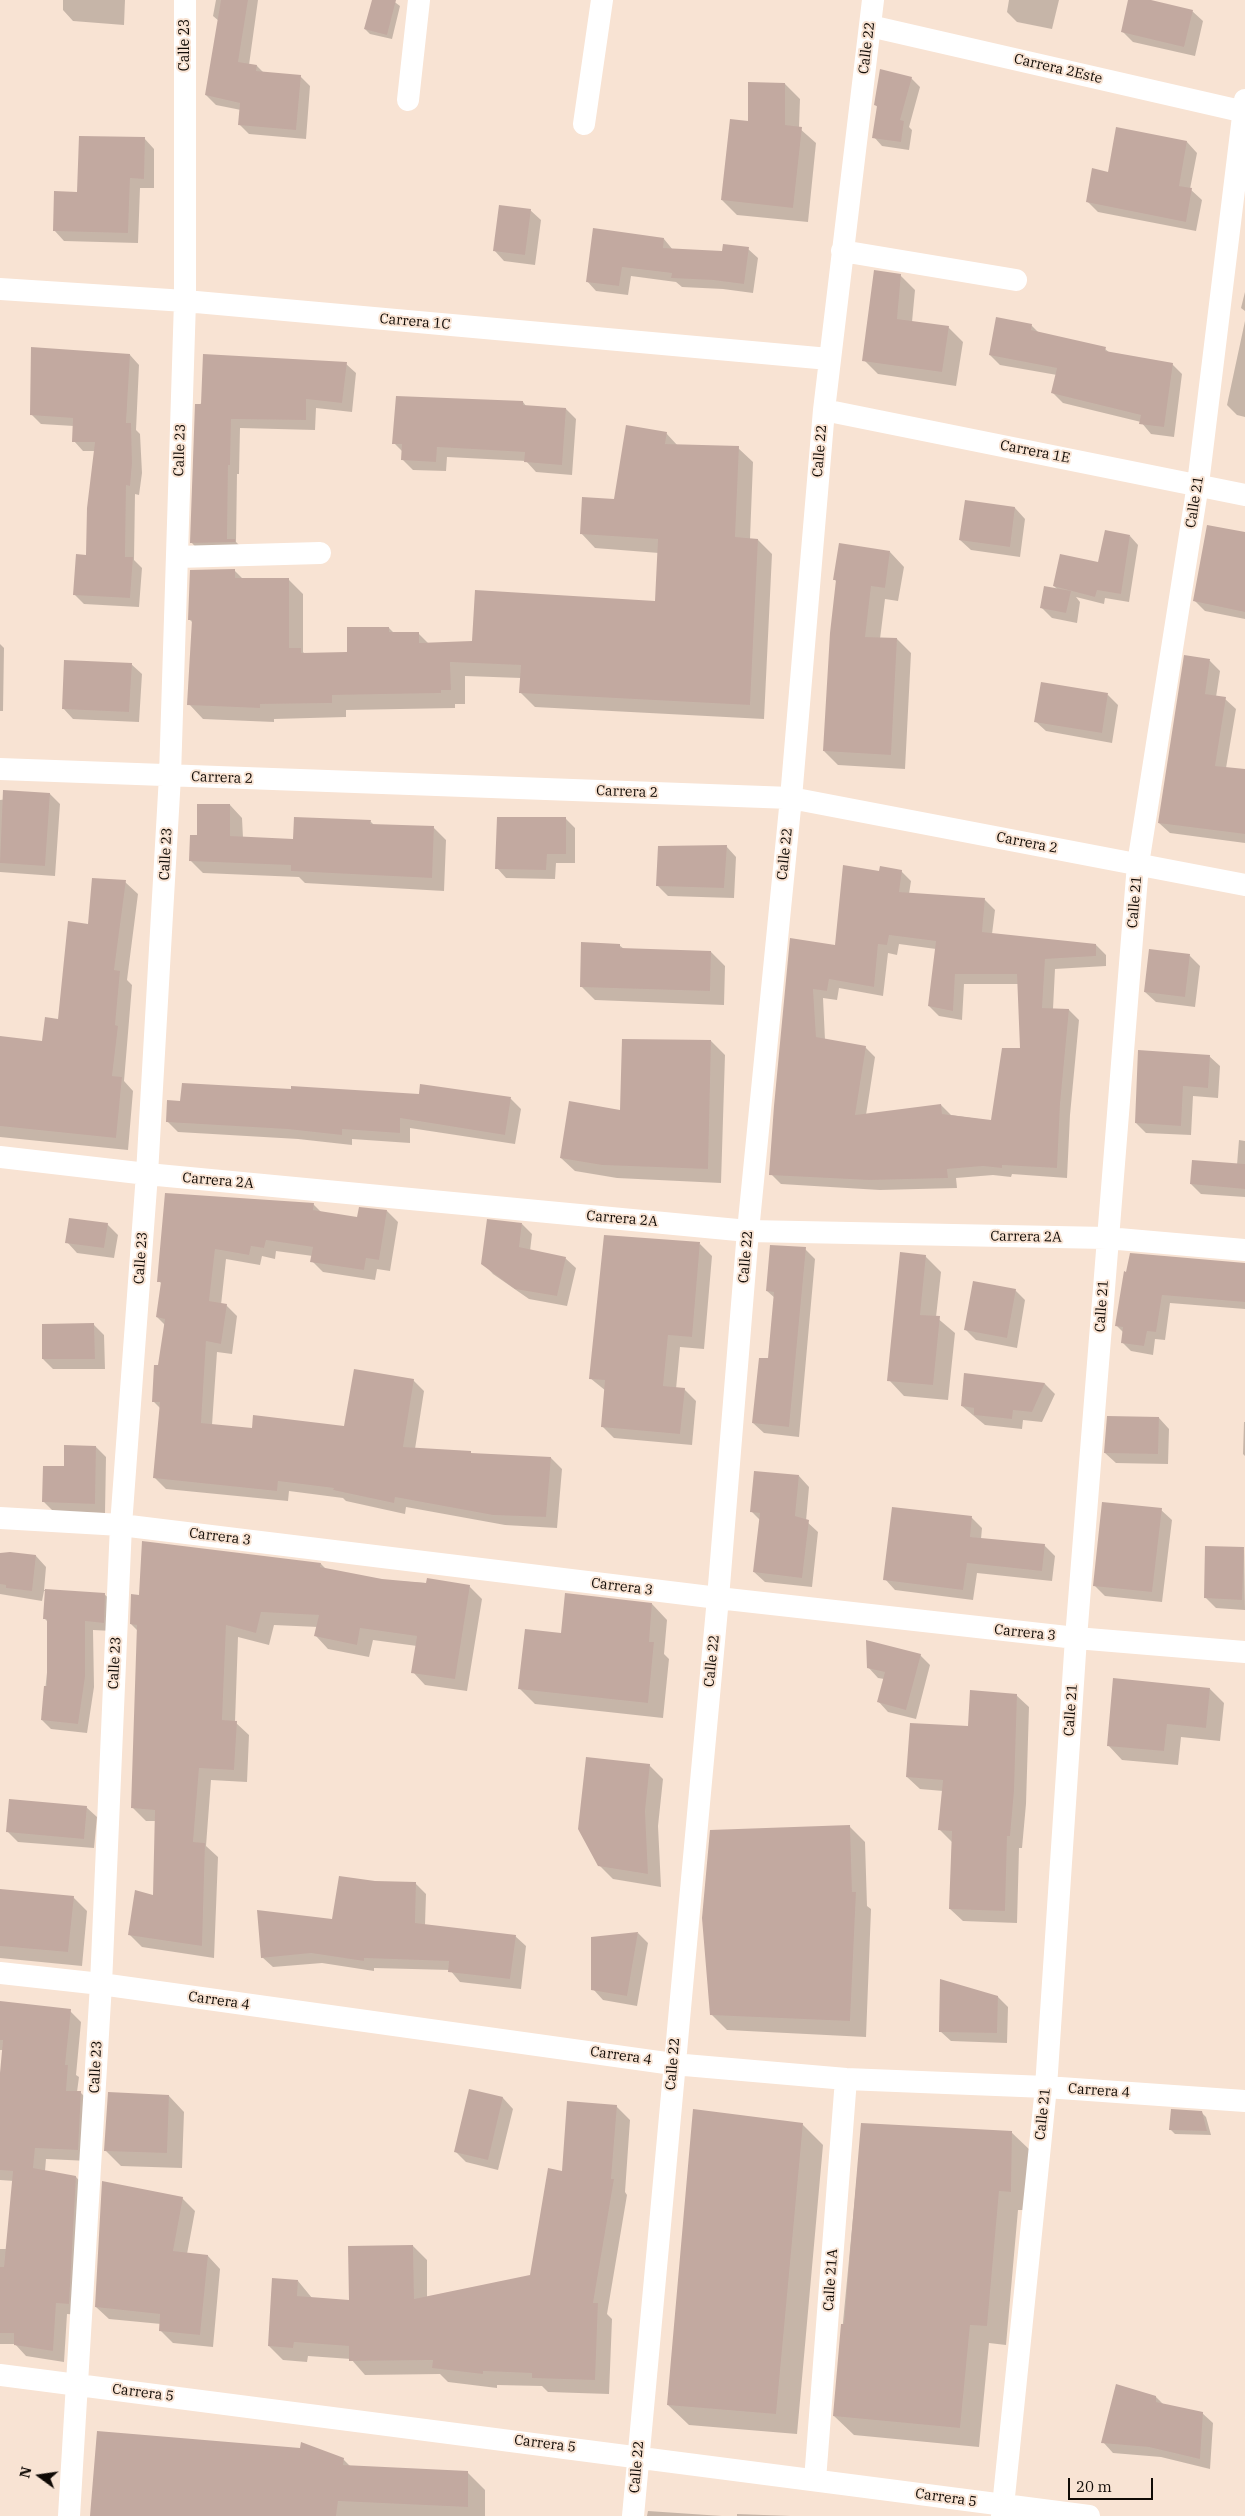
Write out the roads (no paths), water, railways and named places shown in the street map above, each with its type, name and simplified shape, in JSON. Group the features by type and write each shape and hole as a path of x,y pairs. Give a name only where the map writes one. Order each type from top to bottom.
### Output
{"street":[{"name":"Calle 23","path":"69,2516 101,1984 121,1525 147,1174 170,776 185,301 185,0"},
{"path":"408,100 419,0"},
{"path":"584,124 602,0"},
{"name":"Calle 22","path":"633,2516 673,2064 718,1598 748,1231 791,798 824,410 873,0"},
{"name":"Carrera 2Este","path":"870,26 1245,108"},
{"name":"Calle 21","path":"1002,2511 1046,2088 1076,1638 1138,864 1198,484 1245,108"},
{"path":"842,250 1016,280"},
{"name":"Carrera 1C","path":"0,289 185,301 829,359"},
{"name":"Carrera 1E","path":"824,410 1245,495"},
{"path":"177,557 320,554"},
{"name":"Carrera 2","path":"0,769 791,798 1245,885"},
{"name":"Carrera 2A","path":"0,1157 147,1174 748,1231 1108,1238 1245,1250"},
{"name":"Carrera 3","path":"0,1518 121,1525 718,1598 1076,1638 1245,1652"},
{"name":"Carrera 4","path":"0,1973 101,1984 673,2064 846,2079 1046,2088 1245,2100"},
{"name":"Calle 21A","path":"815,2480 846,2079"},
{"name":"Carrera 5","path":"0,2375 815,2480 1002,2511 1089,2516"}]}
